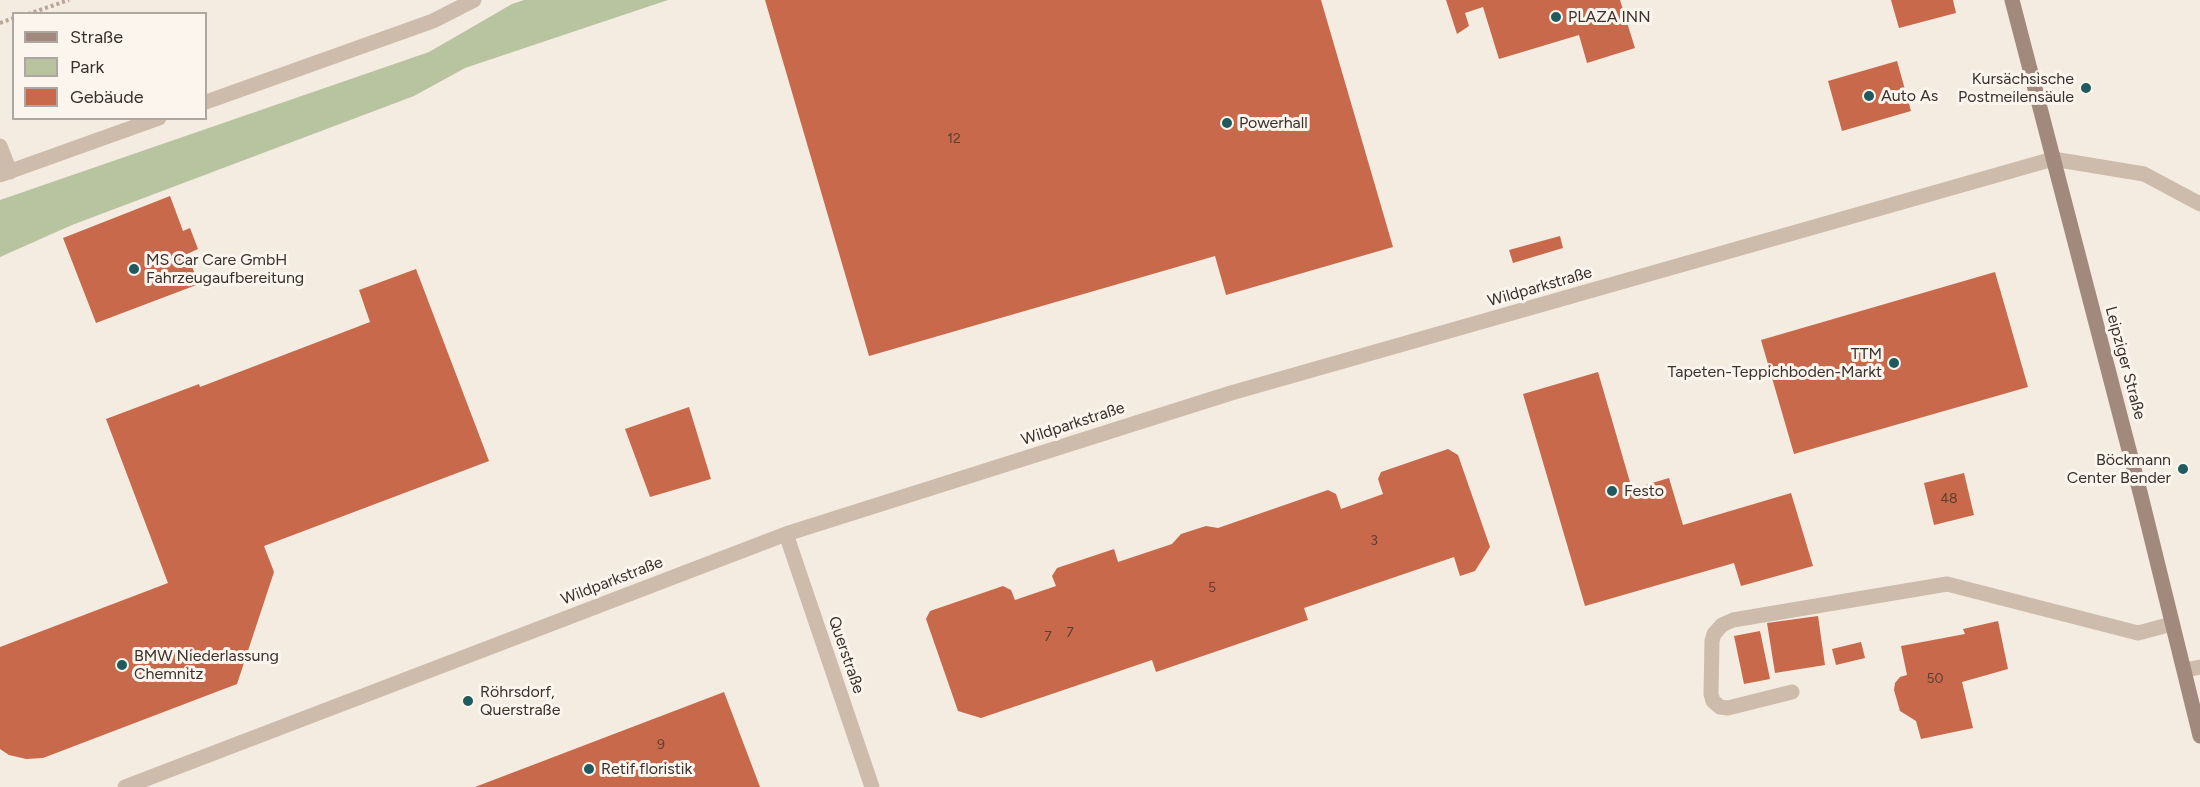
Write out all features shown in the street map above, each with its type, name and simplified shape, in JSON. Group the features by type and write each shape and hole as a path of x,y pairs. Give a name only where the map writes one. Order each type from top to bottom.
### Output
{"main road":[{"name":"Leipziger Straße","path":"2012,0 2172,624 2192,669 2200,736"}],"street":[{"path":"207,102 433,21 474,0"},
{"path":"0,146 5,174 154,120"},
{"path":"2053,159 2144,174 2200,204"},
{"name":"Wildparkstraße","path":"124,787 786,534 1231,393 2053,159"},
{"name":"Querstraße","path":"786,534 873,787"},
{"path":"1792,692 1728,708 1720,707 1713,701 1711,694 1714,634 1722,625 1733,620 1947,584 2138,633 2172,624"}],"path":[{"path":"34,12 69,0"}],"green space":[{"path":"524,0 668,0 465,68 414,96 72,225 0,257 0,200 429,52 512,4"}],"building":[{"path":"765,0 1321,0 1393,247 1226,295 1215,256 869,356"},
{"name":"PLAZA INN","path":"1446,0 1620,0 1635,48 1587,63 1579,35 1499,59 1483,7 1465,13 1469,26 1457,34"},
{"path":"1891,0 1953,0 1956,13 1899,28"},
{"name":"Auto As","path":"1897,61 1911,111 1842,131 1828,81"},
{"name":"MS Car Care GmbH Fahrzeugaufbereitung","path":"170,196 183,231 190,228 198,249 187,254 199,284 96,323 63,238"},
{"path":"1560,236 1563,248 1513,263 1509,250"},
{"path":"416,269 489,461 264,546 274,572 237,684 43,758 26,759 9,755 0,749 0,647 168,583 106,419 199,384 200,387 370,322 359,290"},
{"name":"TTM Tapeten-Teppichboden-Markt","path":"1995,272 2028,387 1794,454 1761,340"},
{"name":"Festo","path":"1598,372 1632,489 1669,478 1683,525 1791,493 1813,566 1741,586 1734,563 1585,606 1523,394"},
{"path":"689,407 711,479 650,497 625,429"},
{"path":"1448,449 1458,455 1490,547 1475,571 1460,576 1454,557 1304,608 1308,620 1156,672 1152,660 981,718 958,711 926,619 930,611 1003,586 1011,590 1015,600 1056,586 1052,576 1057,568 1114,549 1118,562 1172,544 1181,534 1206,526 1218,528 1328,490 1336,494 1341,509 1383,494 1378,479 1381,472"},
{"path":"1964,473 1974,515 1934,525 1924,483"},
{"path":"1818,616 1825,665 1775,673 1767,623"},
{"path":"1998,621 2008,669 1962,682 1973,728 1921,739 1916,721 1900,711 1894,690 1895,683 1900,677 1907,675 1901,646 1965,634 1963,629"},
{"path":"1760,631 1770,679 1744,684 1734,636"},
{"path":"1861,642 1865,658 1836,665 1832,649"},
{"path":"724,692 760,787 475,787"}],"place":[{"name":"PLAZA INN","path":"1556,17"},
{"name":"Kursächsische Postmeilensäule","path":"2086,88"},
{"name":"Auto As","path":"1869,96"},
{"name":"Powerhall","path":"1227,123"},
{"name":"MS Car Care GmbH Fahrzeugaufbereitung","path":"134,269"},
{"name":"TTM Tapeten-Teppichboden-Markt","path":"1894,363"},
{"name":"Böckmann Center Bender","path":"2183,469"},
{"name":"Festo","path":"1612,491"},
{"name":"BMW Niederlassung Chemnitz","path":"122,665"},
{"name":"Röhrsdorf, Querstraße","path":"468,701"},
{"name":"Retif floristik","path":"589,769"}]}
